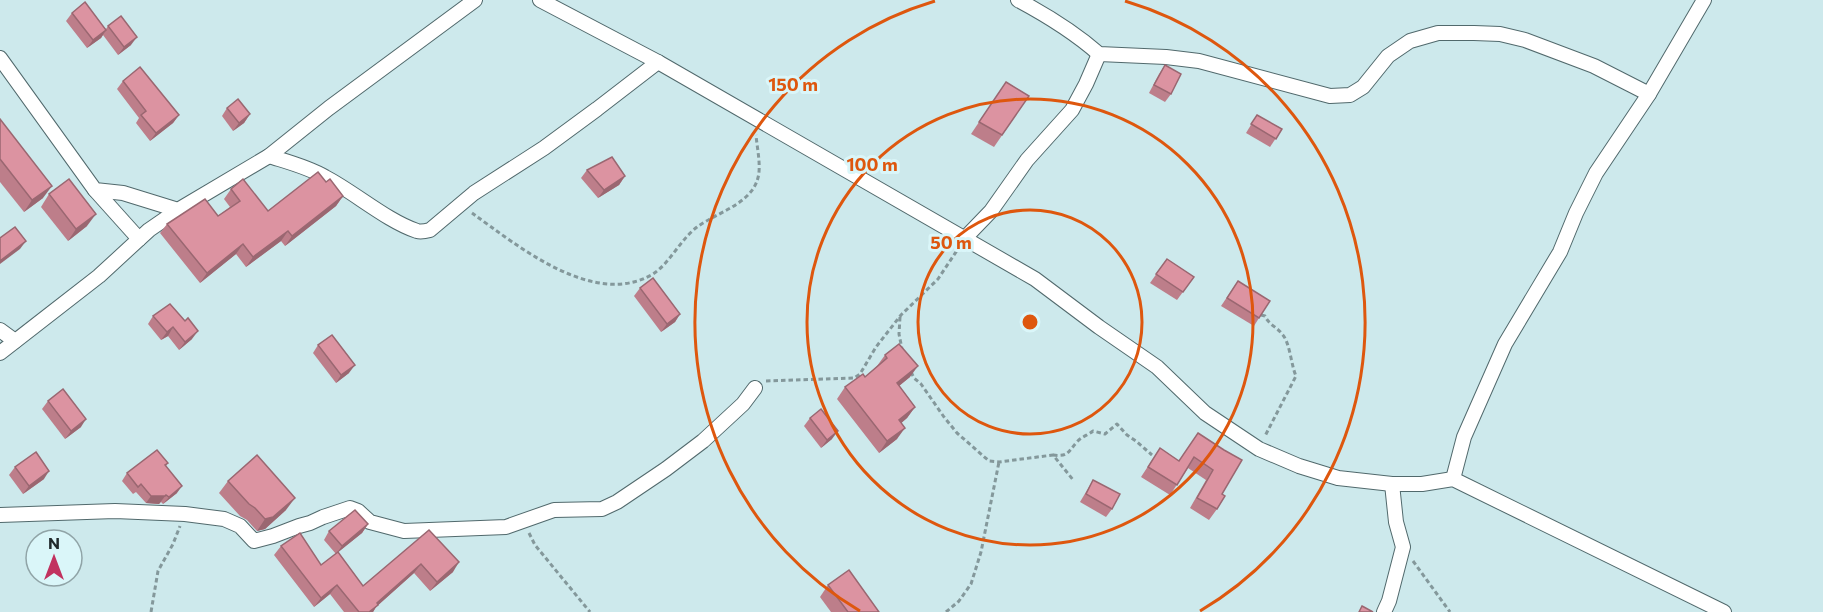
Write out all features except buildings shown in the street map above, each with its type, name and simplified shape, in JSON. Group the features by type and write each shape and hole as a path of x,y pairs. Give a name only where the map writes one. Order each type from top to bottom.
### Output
{"street":[{"path":"0,352 99,276 139,239 178,210 269,156 329,108 475,0"},
{"path":"540,0 658,62 1035,279 1157,367 1205,412 1259,449 1299,466 1338,478 1392,484 1422,484 1453,479 1724,612"},
{"path":"1018,0 1055,20 1079,36 1099,54 1199,61 1330,96 1350,95 1363,87 1388,56 1410,41 1438,33 1500,34 1525,40 1594,66 1649,94"},
{"path":"1453,479 1464,436 1505,344 1560,252 1596,173 1649,94 1704,0"},
{"path":"965,238 991,211 1027,160 1072,110 1099,54"},
{"path":"0,58 95,190 139,239"},
{"path":"269,156 325,176 381,212 417,231 430,230 474,193 551,142 658,62"},
{"path":"95,190 123,193 178,210"},
{"path":"0,330 15,341"},
{"path":"0,515 115,511 185,514 224,519 240,526 254,541 310,524 350,508 358,511 370,522 404,531 506,527 554,510 602,509 616,502 703,441 743,404 754,388"},
{"path":"1384,612 1403,547 1396,522 1392,484"}],"path":[{"path":"461,205 511,242 565,272 592,282 608,284 642,279 656,272 697,228 736,205 753,191 759,173 754,119"},
{"path":"754,388 761,382 771,380 854,378 860,374 876,347 901,315 938,279 965,238"},
{"path":"901,315 899,334 902,350"},
{"path":"1259,449 1296,376 1284,335 1268,323 1265,316 1261,315"},
{"path":"910,369 914,378 921,384 957,433 989,461 1063,456 1078,441 1093,431 1105,434 1117,424 1152,455"},
{"path":"1053,455 1074,481"},
{"path":"945,612 959,601 971,584 981,552 999,462"},
{"path":"151,612 158,571 173,544 185,514"},
{"path":"523,521 535,545 590,612"},
{"path":"1403,547 1450,612"}]}
